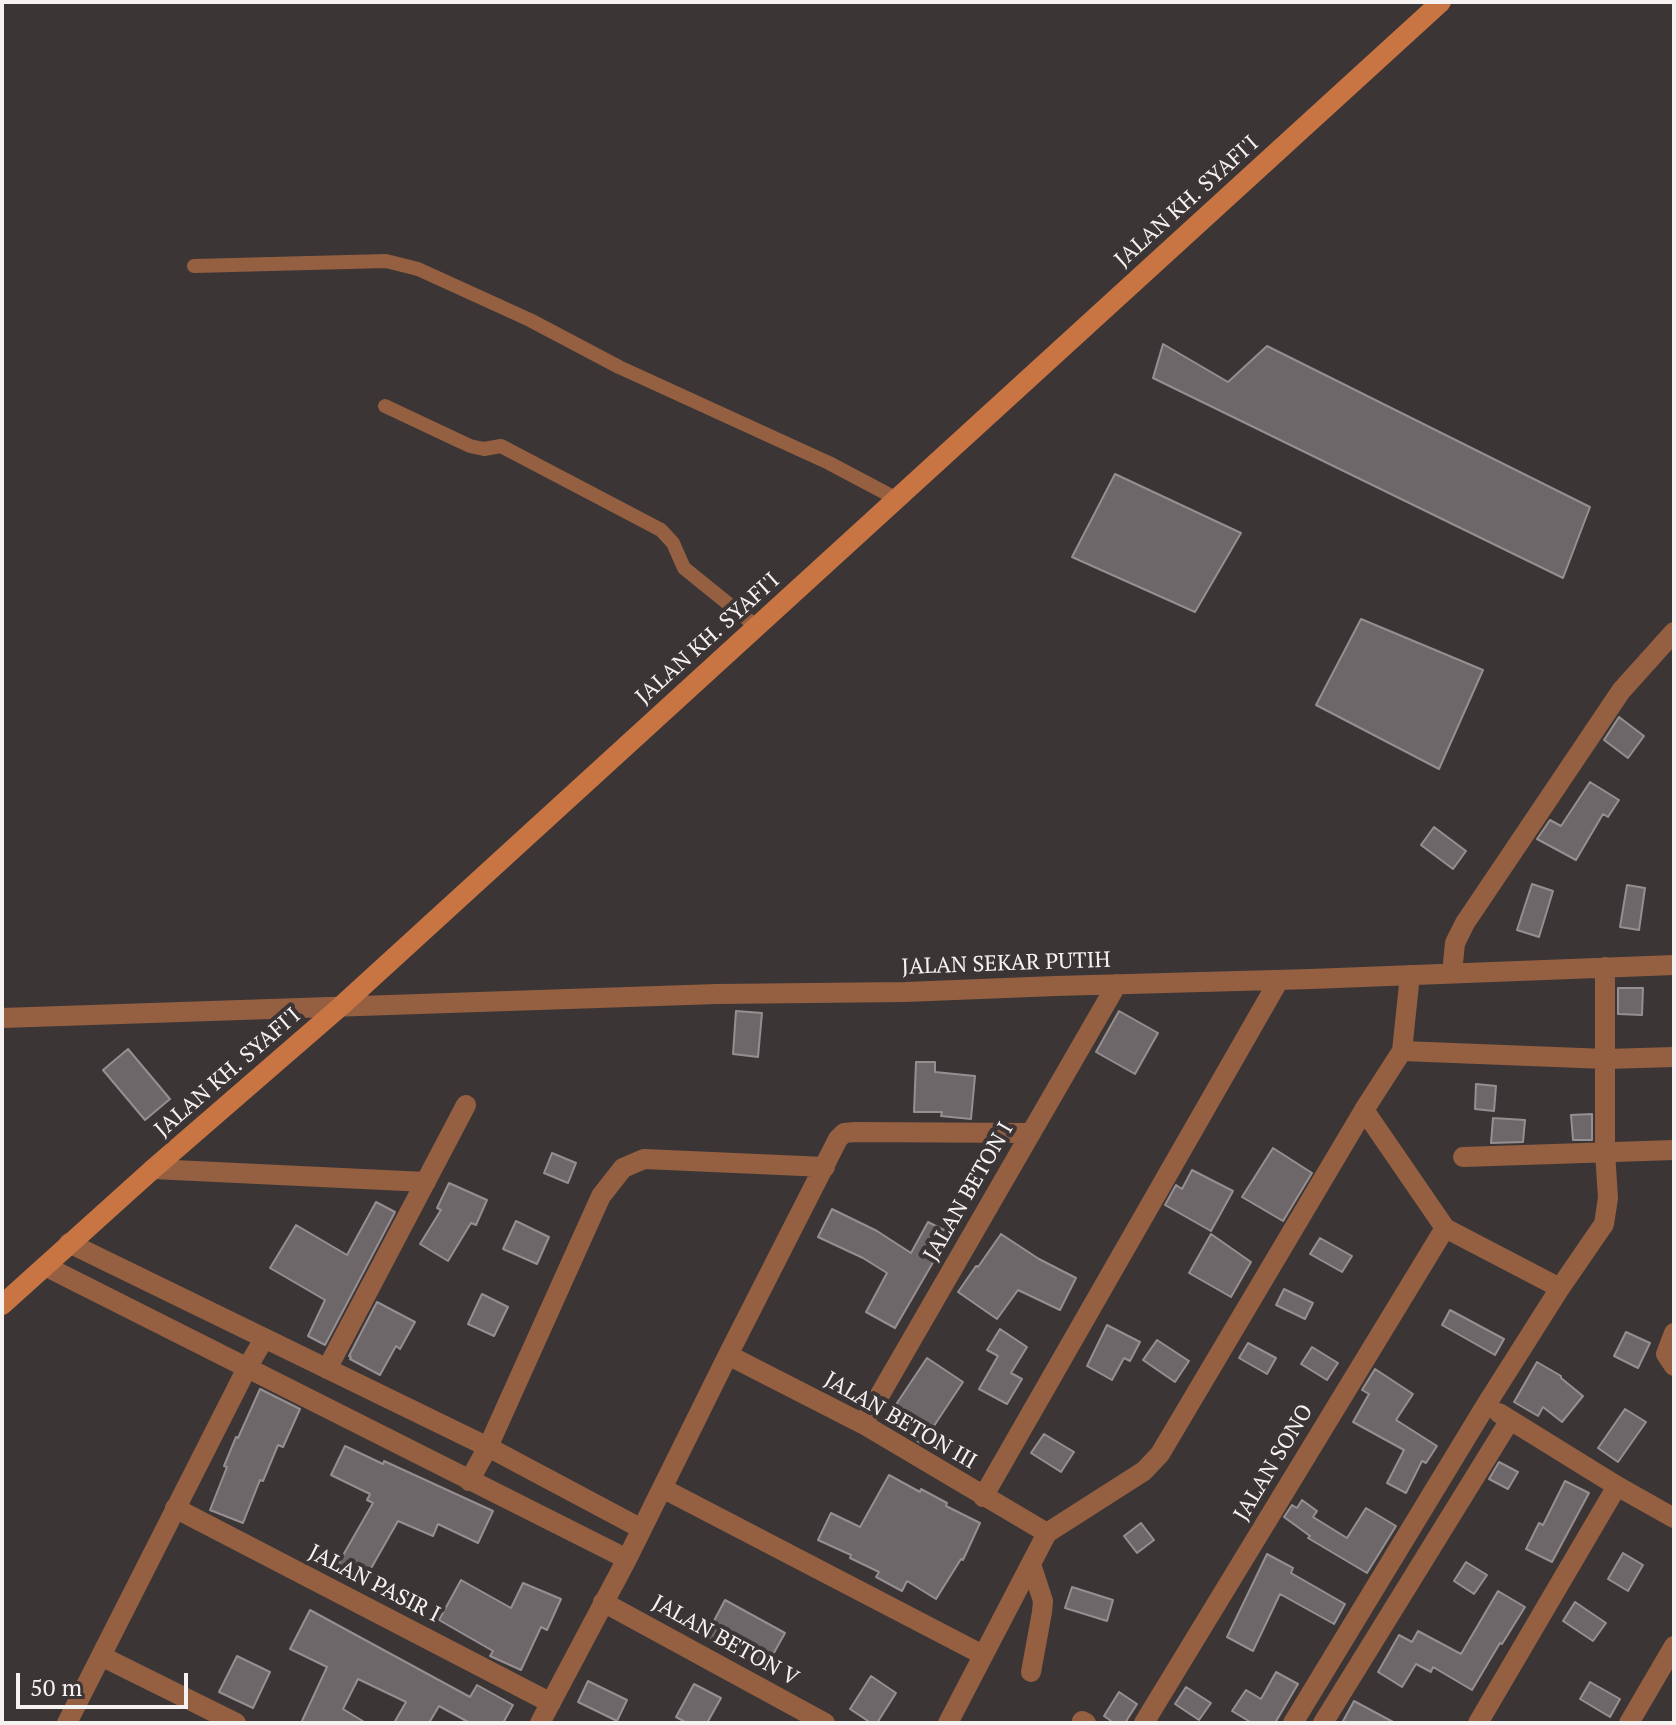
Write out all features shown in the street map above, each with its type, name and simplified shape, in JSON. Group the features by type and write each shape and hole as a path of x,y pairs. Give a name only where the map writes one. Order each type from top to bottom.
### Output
{"main road":[{"name":"JALAN KH. SYAFI'I","path":"2,1305 340,1007 1441,2"}],"street":[{"path":"1452,973 1455,943 1465,923 1621,691 1674,632"},
{"name":"JALAN SEKAR PUTIH","path":"2,1018 717,994 905,992 1674,965"},
{"path":"1293,1723 1486,1405 1604,1224 1608,1198 1605,1152 1605,967"},
{"path":"948,1723 1047,1533 1144,1471 1160,1454 1402,1051 1410,975"},
{"path":"983,1497 1279,980"},
{"name":"JALAN BETON I","path":"863,1424 1117,984"},
{"path":"1402,1051 1606,1059 1674,1057"},
{"path":"327,1369 466,1105"},
{"path":"1366,1108 1445,1228 1560,1288"},
{"path":"540,1723 627,1559 838,1139 850,1132 1030,1133"},
{"path":"1463,1157 1674,1150"},
{"path":"469,1481 488,1447 601,1196 623,1168 644,1159 825,1167"},
{"path":"153,1169 426,1182"},
{"name":"JALAN SONO","path":"1144,1723 1445,1228"},
{"path":"69,1243 488,1447 642,1529"},
{"path":"45,1266 627,1559"},
{"path":"1674,1333 1666,1354 1674,1366"},
{"path":"67,1723 264,1339"},
{"name":"JALAN BETON III","path":"728,1355 863,1424 1047,1533"},
{"path":"1486,1405 1674,1518"},
{"path":"1323,1723 1510,1420"},
{"path":"1478,1723 1617,1486"},
{"path":"662,1488 983,1655"},
{"name":"JALAN PASIR I","path":"175,1508 551,1703"},
{"path":"1031,1564 1043,1601 1031,1672"},
{"name":"JALAN BETON V","path":"603,1602 825,1723"},
{"path":"1629,1723 1674,1646"},
{"path":"101,1656 236,1723"}],"lane":[{"path":"194,266 386,261 418,269 530,320 619,367 829,463 897,499"},
{"path":"385,406 470,446 484,449 501,446 661,530 673,543 684,568 757,627"}],"building":[{"path":"1163,344 1228,382 1267,346 1590,507 1563,578 1153,378"},
{"path":"1115,474 1241,533 1195,612 1072,557"},
{"path":"1361,619 1483,670 1439,769 1316,705"},
{"path":"1619,717 1644,736 1628,758 1604,740"},
{"path":"1590,782 1619,800 1608,817 1603,814 1576,860 1537,839 1550,820 1561,826"},
{"path":"1434,827 1466,851 1453,869 1421,845"},
{"path":"1532,884 1553,891 1539,937 1517,930"},
{"path":"1627,885 1645,888 1639,930 1620,927"},
{"path":"1618,988 1643,988 1642,1015 1618,1014"},
{"path":"736,1011 762,1013 758,1057 733,1054"},
{"path":"1119,1011 1158,1033 1135,1074 1096,1052"},
{"path":"128,1049 170,1099 145,1120 103,1070"},
{"path":"916,1062 935,1062 935,1072 975,1076 971,1119 941,1116 942,1112 914,1112"},
{"path":"1476,1084 1496,1086 1494,1111 1475,1109"},
{"path":"1592,1114 1592,1140 1573,1140 1571,1115"},
{"path":"1493,1118 1525,1120 1523,1142 1491,1143"},
{"path":"1273,1148 1312,1173 1283,1221 1242,1197"},
{"path":"552,1153 576,1163 568,1183 544,1173"},
{"path":"1192,1170 1233,1191 1211,1231 1165,1205 1176,1185 1182,1189"},
{"path":"449,1183 487,1200 476,1225 471,1223 448,1261 420,1244 441,1210 437,1208"},
{"path":"376,1202 395,1212 325,1345 308,1336 325,1300 270,1268 296,1225 347,1255"},
{"path":"832,1209 877,1231 911,1253 928,1222 950,1233 895,1328 866,1312 887,1273 818,1237"},
{"path":"516,1221 549,1237 537,1264 503,1249"},
{"path":"1001,1234 1076,1278 1060,1310 1018,1290 997,1319 958,1292"},
{"path":"1211,1234 1251,1262 1231,1297 1189,1273"},
{"path":"1320,1238 1352,1256 1342,1272 1310,1254"},
{"path":"1284,1289 1313,1303 1305,1319 1276,1305"},
{"path":"482,1294 508,1307 494,1336 468,1324"},
{"path":"377,1302 415,1322 400,1349 396,1346 380,1375 349,1356"},
{"path":"1450,1310 1504,1339 1495,1355 1442,1325"},
{"path":"1107,1325 1140,1342 1130,1361 1124,1358 1112,1380 1087,1366"},
{"path":"1000,1329 1027,1347 1011,1373 1022,1379 1007,1404 979,1389 998,1356 987,1350"},
{"path":"1626,1332 1650,1343 1638,1368 1614,1356"},
{"path":"1157,1340 1189,1361 1175,1382 1143,1360"},
{"path":"1248,1343 1276,1358 1267,1374 1239,1358"},
{"path":"1312,1347 1338,1363 1327,1380 1301,1364"},
{"path":"927,1358 963,1382 922,1444 885,1421"},
{"path":"1537,1362 1561,1376 1583,1396 1562,1422 1543,1407 1538,1416 1514,1402"},
{"path":"1375,1369 1413,1394 1396,1420 1437,1446 1426,1463 1422,1461 1406,1493 1387,1483 1404,1450 1353,1422 1369,1394 1362,1390"},
{"path":"260,1389 300,1409 283,1447 278,1445 263,1481 260,1480 243,1523 210,1510 227,1467 224,1466"},
{"path":"1625,1409 1646,1422 1618,1462 1598,1448"},
{"path":"1044,1434 1074,1452 1061,1472 1031,1453"},
{"path":"345,1446 493,1511 478,1543 438,1524 433,1536 398,1521 365,1579 338,1564 373,1503 367,1500 370,1494 331,1475"},
{"path":"1499,1462 1518,1472 1508,1489 1489,1479"},
{"path":"889,1475 920,1492 921,1489 980,1523 963,1560 936,1599 907,1581 902,1591 876,1577 879,1572 850,1558 851,1555 818,1540 831,1513 860,1527"},
{"path":"1565,1481 1589,1493 1552,1562 1526,1549 1539,1523 1543,1525"},
{"path":"1302,1500 1317,1511 1313,1517 1347,1538 1366,1508 1396,1526 1367,1573 1308,1538 1310,1536 1284,1517 1292,1505 1297,1508"},
{"path":"1141,1523 1154,1540 1137,1553 1124,1536"},
{"path":"1623,1553 1643,1565 1628,1591 1608,1579"},
{"path":"1267,1554 1293,1568 1291,1573 1345,1604 1334,1624 1280,1594 1253,1651 1227,1637"},
{"path":"1466,1562 1487,1575 1474,1594 1454,1581"},
{"path":"461,1580 511,1608 523,1583 561,1599 547,1630 541,1627 521,1670 490,1656 493,1651 439,1620"},
{"path":"1072,1587 1113,1600 1107,1621 1065,1608"},
{"path":"1498,1591 1525,1607 1472,1690 1433,1667 1431,1672 1416,1664 1402,1687 1378,1672 1399,1635 1412,1642 1418,1631 1461,1654"},
{"path":"725,1600 785,1633 766,1667 706,1636"},
{"path":"1575,1602 1606,1623 1593,1641 1563,1621"},
{"path":"310,1610 470,1697 477,1685 513,1705 503,1723 470,1723 439,1706 429,1723 394,1723 406,1702 358,1679 343,1709 366,1723 301,1723 327,1667 290,1649"},
{"path":"237,1656 270,1672 253,1708 219,1692"},
{"path":"1276,1672 1298,1684 1275,1723 1252,1723 1232,1711 1246,1690 1261,1699"},
{"path":"871,1676 896,1693 877,1723 871,1723 850,1709"},
{"path":"588,1681 627,1700 617,1721 578,1702"},
{"path":"1590,1682 1620,1699 1610,1717 1580,1699"},
{"path":"694,1684 721,1698 707,1723 687,1723 676,1717"},
{"path":"1186,1687 1211,1703 1199,1720 1175,1704"},
{"path":"1119,1692 1137,1704 1125,1723 1114,1723 1104,1716"},
{"path":"1354,1701 1395,1723 1342,1723"}]}
